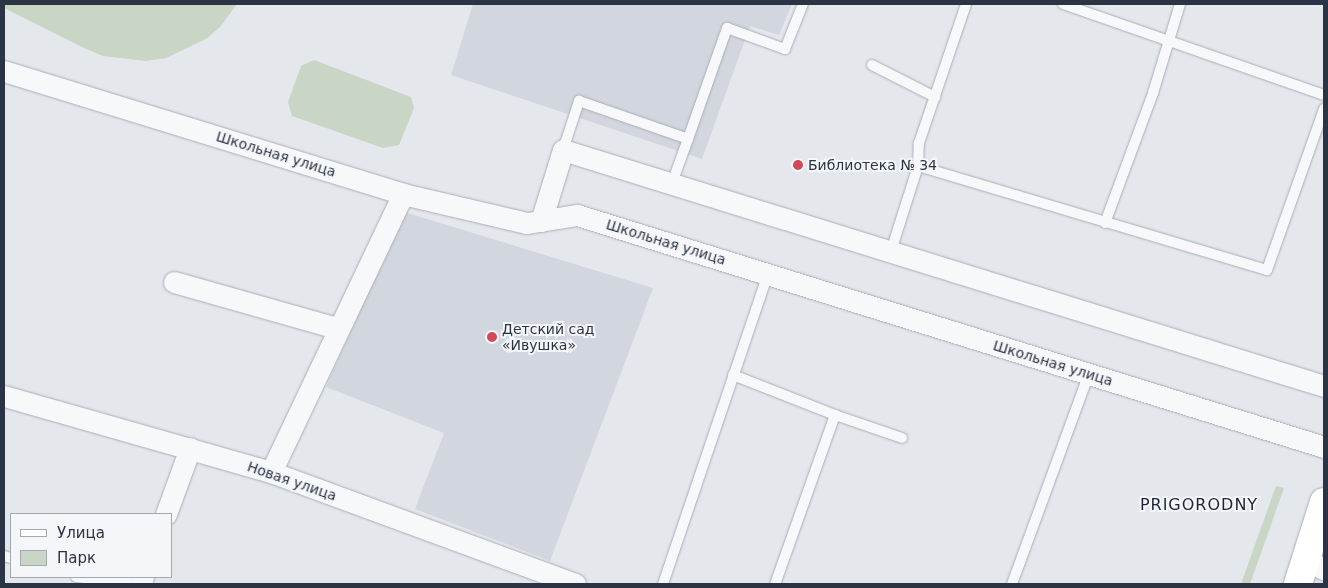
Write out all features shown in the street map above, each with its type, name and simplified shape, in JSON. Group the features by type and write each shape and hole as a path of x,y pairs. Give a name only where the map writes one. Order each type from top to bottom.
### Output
{"main road":[{"path":"1309,571 1324,502"}],"street":[{"name":"Школьная улица","path":"4,71 403,194 527,223 577,215 1324,447"},
{"path":"541,221 563,150 1324,386"},
{"path":"271,472 337,328 403,194"},
{"path":"174,282 337,328"},
{"name":"Новая улица","path":"4,396 271,472 575,584"},
{"path":"166,513 190,448"}],"lane":[{"path":"672,184 727,28 785,49 803,4"},
{"path":"892,251 918,166 920,143 966,4"},
{"path":"1063,4 1324,95"},
{"path":"1105,223 1169,41 1180,4"},
{"path":"872,65 935,97"},
{"path":"563,150 579,101 688,139"},
{"path":"918,166 1266,270 1324,109"},
{"path":"663,584 768,273"},
{"path":"1012,584 1089,374"},
{"path":"733,375 835,415 902,438"},
{"path":"775,584 835,415"},
{"path":"85,578 139,584"}],"shaded area":[{"path":"473,4 792,4 779,35 750,26 702,159 451,75"},
{"name":"Детский сад «Ивушка»","path":"404,212 653,288 550,561 415,509 444,433 326,387"}],"green space":[{"path":"4,4 237,4 220,27 206,39 166,58 146,61 103,56 4,8"},
{"path":"314,60 411,97 414,108 399,145 383,148 292,116 288,102 301,66"},
{"path":"1276,486 1284,488 1250,584 1241,584"}],"place":[{"name":"Библиотека № 34","path":"798,165"},
{"name":"Детский сад «Ивушка»","path":"492,337"}],"district":[{"name":"PRIGORODNY","path":"1199,505"}]}
